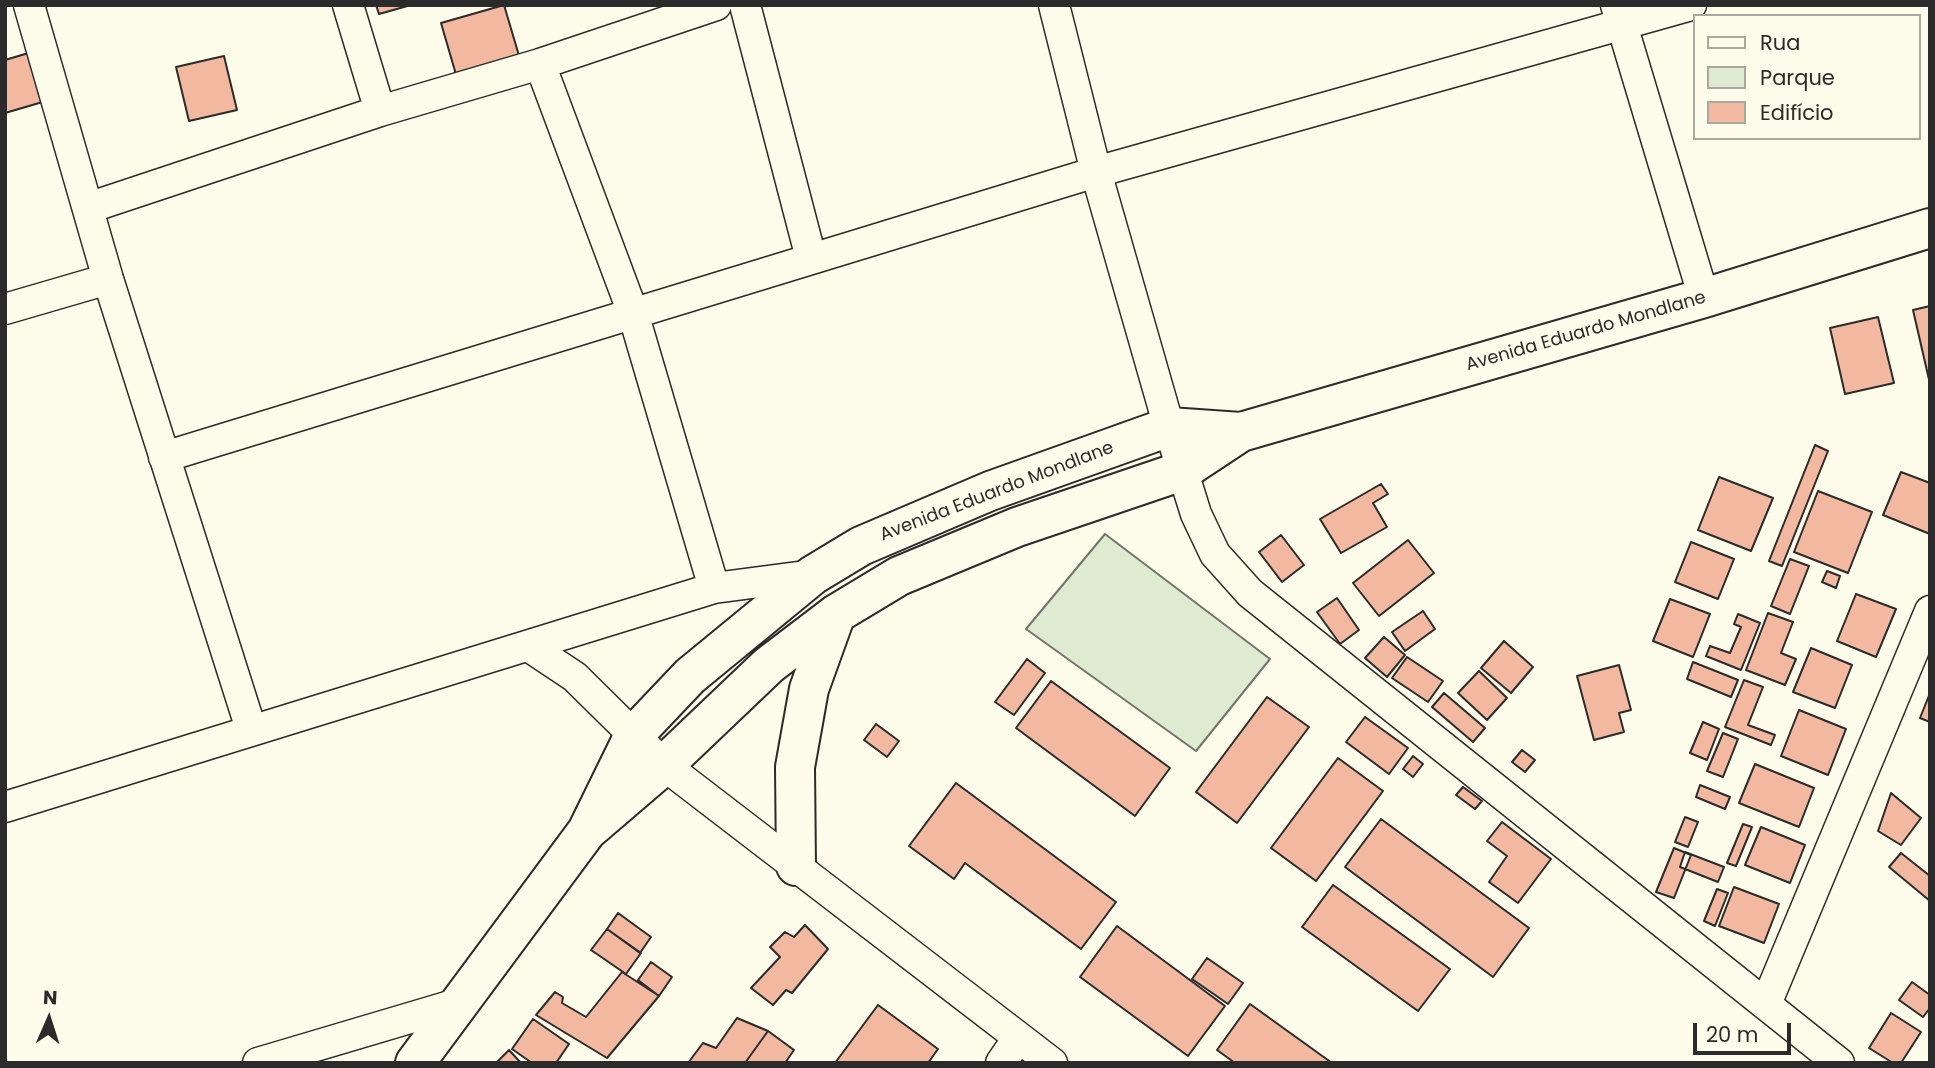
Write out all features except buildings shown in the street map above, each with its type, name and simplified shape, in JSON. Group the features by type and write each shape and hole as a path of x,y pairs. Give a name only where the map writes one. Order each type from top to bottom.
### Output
{"main road":[{"name":"Avenida Eduardo Mondlane","path":"587,831 664,765 769,665 835,614 899,576 982,541 1182,471 1241,432 1704,298 1930,228"},
{"name":"Avenida Eduardo Mondlane","path":"415,1063 587,831 634,735 690,676 813,575 861,546 990,492 1169,427 1241,432"},
{"path":"796,866 795,767 809,689 835,614"}],"street":[{"path":"29,5 108,279 251,729"},
{"path":"348,5 380,111"},
{"path":"88,208 380,111 540,64 716,5"},
{"path":"745,5 811,258"},
{"path":"1054,5 1096,172 1169,427 1196,514 1215,554 1250,593 1839,1063"},
{"path":"164,457 811,258 1619,16 1691,5"},
{"path":"1619,16 1704,298"},
{"path":"540,64 634,313 714,588"},
{"path":"5,309 108,279"},
{"path":"5,807 714,588 813,575"},
{"path":"1766,1004 1930,611"},
{"path":"530,647 575,677 664,765 1052,1063"},
{"path":"258,1063 457,1004"},
{"path":"1001,1063 1018,1038"}],"green space":[{"path":"1105,534 1270,659 1196,751 1026,629"}]}
